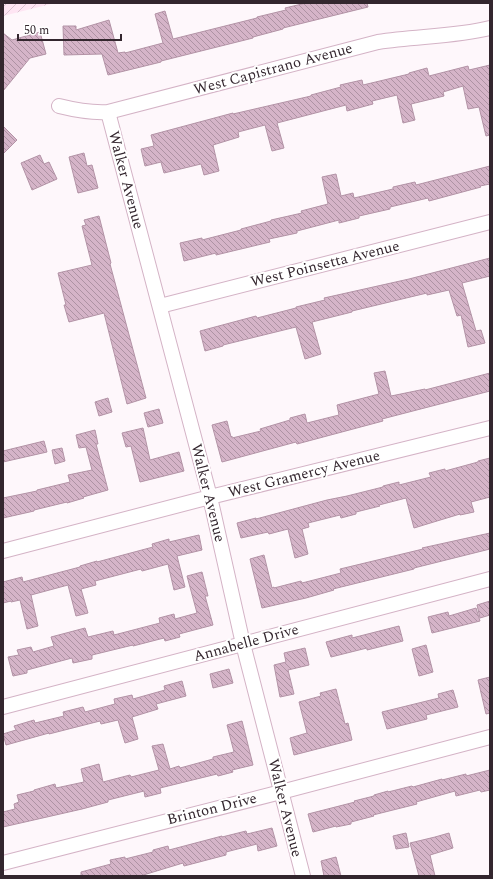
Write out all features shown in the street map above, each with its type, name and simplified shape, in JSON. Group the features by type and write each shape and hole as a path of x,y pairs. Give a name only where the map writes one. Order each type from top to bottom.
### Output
{"street":[{"name":"West Capistrano Avenue","path":"59,106 96,113 108,112 378,42 470,32 490,28"},
{"name":"Walker Avenue","path":"108,112 210,497 243,644 303,876"},
{"name":"West Poinsetta Avenue","path":"160,306 490,222"},
{"name":"West Gramercy Avenue","path":"3,551 210,497 490,428"},
{"name":"Annabelle Drive","path":"3,706 490,579"},
{"name":"Brinton Drive","path":"3,863 490,737"}],"shaded area":[{"path":"3,3 55,3 3,16"}],"building":[{"path":"306,3 367,3 368,7 108,75 102,54 64,55 63,26 76,26 76,30 109,20 118,53 125,53 163,43 155,14 165,11 173,39 257,18 286,10 285,8"},
{"path":"40,32 46,54 30,58 3,91 3,33 12,40"},
{"path":"490,65 490,135 486,136 479,107 468,109 463,86 443,92 444,96 411,104 415,120 403,123 397,95 372,101 373,104 347,111 346,105 277,123 284,148 272,151 265,125 238,132 239,137 213,145 219,171 204,175 201,164 164,173 161,162 145,166 141,149 154,146 151,135 233,113 311,96 341,87 340,85 362,80 363,85 427,68 429,76 468,66 469,70"},
{"path":"3,126 17,140 3,154"},
{"path":"84,153 87,166 92,165 98,188 78,193 69,157"},
{"path":"40,155 44,164 49,162 57,179 32,190 21,163"},
{"path":"490,166 490,184 480,186 481,187 429,201 428,198 390,207 390,209 359,216 359,218 339,223 339,220 297,231 297,233 269,239 270,242 184,261 180,243 202,238 202,240 241,230 328,204 322,177 336,174 341,196 353,193 354,198 393,189 393,187 415,182 416,185"},
{"path":"99,216 110,264 146,398 127,404 104,313 69,322 58,273 92,265 82,226 86,225 84,220"},
{"path":"490,258 490,276 462,283 476,331 481,330 485,343 468,347 461,315 457,316 449,290 427,295 427,293 312,322 321,354 305,359 296,327 223,345 205,351 200,331 256,316 257,318 296,308 325,300 324,298 409,279"},
{"path":"385,371 391,396 425,390 490,373 490,391 382,419 383,421 297,444 296,442 222,462 212,425 227,421 232,438 261,431 260,429 305,414 307,423 339,415 337,405 379,394 374,373"},
{"path":"108,398 112,412 99,416 95,402"},
{"path":"159,409 163,423 148,427 144,413"},
{"path":"143,428 150,460 179,452 184,471 140,482 131,446 126,447 122,433"},
{"path":"95,430 98,444 96,444 108,490 67,503 3,518 3,498 70,482 68,475 92,470 86,447 79,448 76,435"},
{"path":"44,441 47,452 3,462 3,451"},
{"path":"62,448 65,461 55,464 52,450"},
{"path":"490,458 490,497 471,502 474,512 460,514 414,528 406,498 356,512 356,514 341,518 340,515 308,523 309,527 302,529 308,554 295,558 288,529 269,534 268,532 241,538 237,523 399,482 399,485 431,477 429,473 445,469 445,471"},
{"path":"490,533 490,549 333,589 334,590 306,598 262,608 250,559 264,555 272,588 274,588 301,581 302,583 341,573 340,569 423,549 422,548"},
{"path":"199,535 202,550 177,556 185,587 174,590 168,564 142,571 141,569 95,581 96,585 81,589 88,613 76,616 68,585 31,595 38,626 27,629 20,600 3,603 3,582 22,577 23,582 153,547 152,544 169,539 169,542"},
{"path":"202,572 208,596 205,596 213,625 179,634 180,637 165,641 164,638 133,645 92,655 92,659 73,663 72,658 27,670 27,673 13,676 8,657 19,655 17,650 31,647 33,652 54,646 51,637 85,628 88,637 113,631 114,635 160,623 159,618 174,614 175,619 197,613 187,576"},
{"path":"490,601 490,615 480,618 477,605"},
{"path":"476,608 480,621 432,633 428,617 448,612 449,616"},
{"path":"399,626 403,641 367,650 367,648 331,657 326,642 352,635 352,638"},
{"path":"426,645 433,672 419,676 412,649"},
{"path":"305,648 309,665 288,670 294,694 280,697 274,665 286,662 284,653"},
{"path":"229,669 233,683 213,688 210,674"},
{"path":"490,677 490,713 486,714 478,680"},
{"path":"182,681 186,696 156,704 158,709 132,717 138,739 125,743 118,720 101,724 100,721 6,745 3,734 16,730 14,726 34,720 35,723 64,716 63,712 83,707 85,712 115,704 114,699 132,695 133,699 165,690 164,686"},
{"path":"336,689 345,724 348,723 352,740 294,755 290,738 307,733 299,702 321,696 320,693"},
{"path":"453,690 458,707 426,715 427,719 387,729 382,712 439,698 438,694"},
{"path":"242,721 253,765 232,770 233,772 218,776 217,774 160,788 161,793 145,797 144,791 108,800 108,802 82,809 3,827 3,812 15,809 14,804 19,802 17,795 55,784 56,788 84,782 81,769 99,764 103,782 159,770 152,746 163,744 170,769 179,766 180,768 234,752 227,725"},
{"path":"490,770 490,790 481,792 480,790 456,796 455,791 416,802 417,804 373,815 374,816 351,822 351,824 313,832 308,814 355,802 354,801 388,791"},
{"path":"272,828 277,846 258,851 257,844 226,852 226,855 184,866 183,863 140,876 81,876 81,872 111,864 110,860 125,857 125,859 153,852 153,850 168,846 169,850 222,836 246,831 247,834"},
{"path":"406,833 409,847 396,849 393,836"},
{"path":"449,833 453,848 430,855 435,876 419,876 410,843"},
{"path":"336,857 341,876 324,876 321,861"}]}
